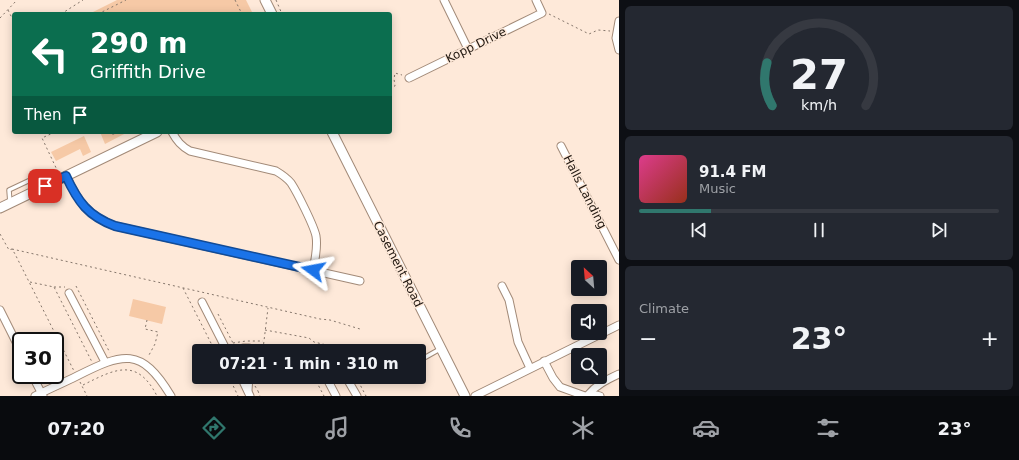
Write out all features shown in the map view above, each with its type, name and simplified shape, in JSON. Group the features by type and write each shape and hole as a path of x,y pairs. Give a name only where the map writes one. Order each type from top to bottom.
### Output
{"street":[{"path":"265,0 271,12"},
{"path":"444,0 468,49"},
{"path":"536,0 542,13"},
{"name":"Kopp Drive","path":"409,78 542,13"},
{"path":"619,21 616,38 619,50"},
{"path":"0,208 60,176 153,134"},
{"path":"173,134 182,146 190,151 276,171 283,175 290,182 313,227 316,236 317,245 313,270"},
{"name":"Casement Road","path":"333,134 465,396"},
{"name":"Halls Landing","path":"561,146 619,260"},
{"path":"60,176 85,208 95,217 104,222 123,228 360,281"},
{"path":"502,286 509,300 518,342 530,368"},
{"path":"69,290 105,362"},
{"path":"202,302 223,344"},
{"path":"0,310 12,334"},
{"path":"475,396 619,325"},
{"path":"36,384 40,395 105,362 114,359 130,359 146,365 160,378 171,396"},
{"path":"544,361 553,378 560,387 587,396 600,396"},
{"path":"587,396 600,383 619,374"},
{"path":"244,384 249,393"},
{"path":"330,384 336,396"},
{"path":"350,384 357,396"}],"lane":[{"path":"426,357 441,349"}],"path":[{"path":"0,18 18,0"},
{"path":"64,12 83,0"},
{"path":"102,12 126,0"},
{"path":"235,0 241,12"},
{"path":"276,0 281,12"},
{"path":"8,10 12,18"},
{"path":"542,13 553,16 589,34 598,30 617,31"},
{"path":"392,88 395,86 395,73 409,78"},
{"path":"51,134 42,138 60,176"},
{"path":"0,234 9,250 12,249 320,319 330,320 360,329"},
{"path":"12,249 87,396"},
{"path":"30,282 69,290"},
{"path":"76,286 111,356"},
{"path":"54,287 95,367"},
{"path":"183,288 211,344"},
{"path":"264,344 268,307"},
{"path":"218,314 234,344"},
{"path":"147,320 145,330 158,332 155,344 149,354"},
{"path":"265,330 308,338 314,342 324,344"},
{"path":"82,386 113,371 130,370 142,376 151,385 157,396"},
{"path":"232,384 238,396"},
{"path":"318,384 324,396"},
{"path":"360,384 366,396"},
{"path":"258,391 260,396"}],"shaded area":[{"path":"117,0 246,0 252,12 93,12"},
{"path":"101,134 124,134 105,144"},
{"path":"84,136 91,152 83,156 80,149 56,161 51,152"},
{"path":"133,299 166,307 162,324 129,316"}],"route":[{"path":"45,186 66,176 72,190 85,208 95,217 115,226 313,270"}]}
